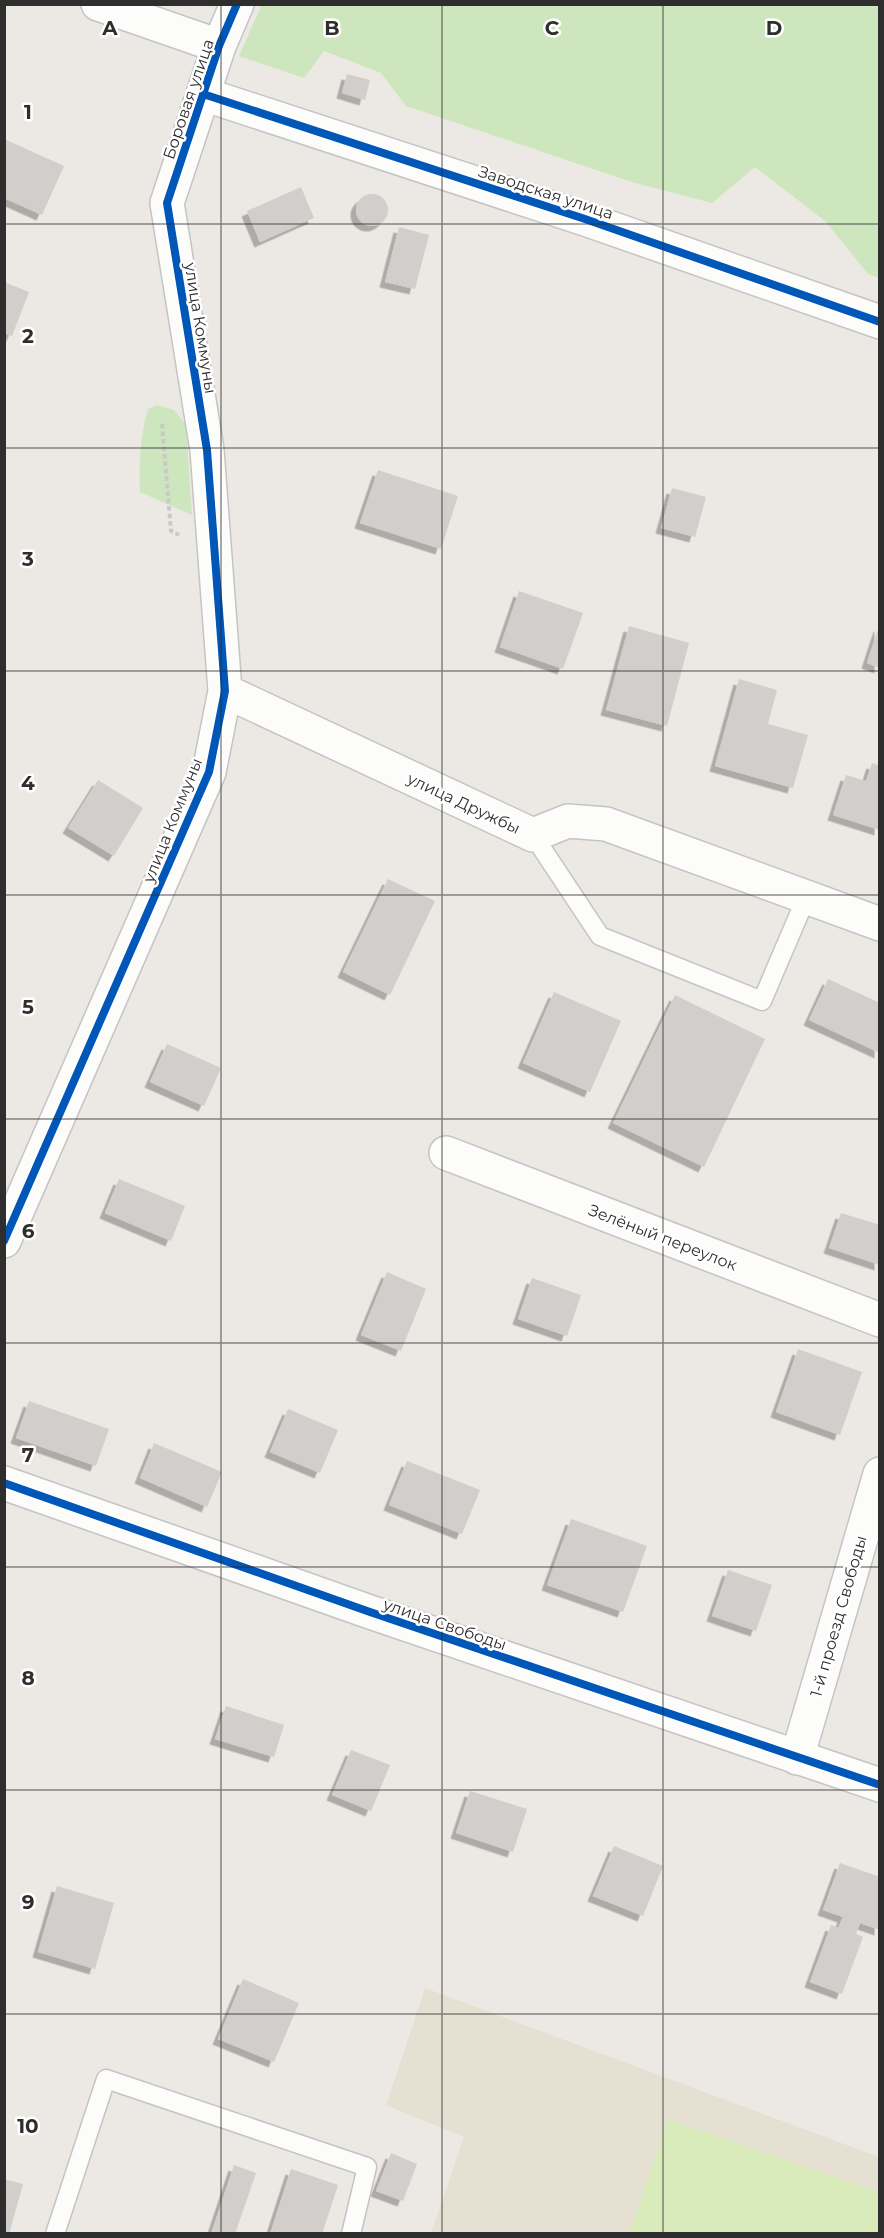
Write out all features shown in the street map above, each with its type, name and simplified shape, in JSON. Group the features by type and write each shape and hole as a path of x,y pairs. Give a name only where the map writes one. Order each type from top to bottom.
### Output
{"street":[{"path":"98,4 219,46"},
{"name":"Боровая улица","path":"167,203 219,46 237,4"},
{"name":"Заводская улица","path":"203,94 585,219 879,322"},
{"name":"улица Коммуны","path":"4,1241 209,772 225,691 207,450 167,203"},
{"name":"улица Дружбы","path":"225,691 533,835 568,821 606,824 879,924"},
{"name":"Зелёный переулок","path":"446,1154 879,1320"},
{"name":"1-й проезд Свободы","path":"797,1758 879,1474"},
{"name":"улица Свободы","path":"4,1483 370,1612 879,1785"}],"lane":[{"path":"533,835 600,936 762,1001 806,898"},
{"path":"55,2234 106,2079 367,2167 351,2234"}],"path":[{"path":"162,424 169,506"}],"shaded area":[{"path":"425,1988 879,2157 879,2233 431,2233 464,2137 386,2105"}],"green space":[{"path":"262,4 879,5 879,278 868,274 825,221 755,167 712,203 632,182 406,106 381,73 324,51 304,78 239,56"},
{"path":"157,405 174,410 186,425 192,515 140,492 143,430 148,409"},
{"path":"668,2119 879,2192 879,2233 629,2233"}],"building":[{"path":"347,74 370,80 365,100 342,93"},
{"path":"4,139 64,166 42,215 4,198"},
{"path":"301,187 314,218 260,242 247,211"},
{"path":"372,194 383,199 388,210 383,221 372,226 361,221 356,210 361,199"},
{"path":"399,227 429,235 415,289 385,282"},
{"path":"4,282 29,292 12,336 4,333"},
{"path":"378,470 458,496 441,549 360,523"},
{"path":"672,488 706,497 695,537 661,528"},
{"path":"519,591 583,613 563,669 500,647"},
{"path":"629,626 689,643 667,726 606,710"},
{"path":"880,627 880,668 867,663"},
{"path":"739,679 777,690 768,724 808,735 793,788 715,766"},
{"path":"872,763 880,766 880,830 833,815 846,775 866,781"},
{"path":"98,780 143,808 114,856 68,828"},
{"path":"388,879 435,901 390,995 343,972"},
{"path":"828,979 880,1003 880,1053 809,1020"},
{"path":"554,992 621,1021 590,1092 523,1063"},
{"path":"675,995 765,1039 704,1167 613,1123"},
{"path":"167,1044 221,1068 204,1106 150,1082"},
{"path":"119,1179 185,1206 171,1241 105,1213"},
{"path":"841,1213 880,1225 880,1265 829,1248"},
{"path":"387,1272 426,1289 401,1351 361,1335"},
{"path":"532,1278 581,1295 567,1336 518,1319"},
{"path":"798,1349 862,1372 840,1435 776,1412"},
{"path":"29,1401 109,1429 96,1466 16,1438"},
{"path":"288,1409 338,1430 320,1473 270,1452"},
{"path":"154,1443 222,1472 207,1507 140,1478"},
{"path":"407,1461 480,1490 462,1534 389,1505"},
{"path":"571,1519 647,1546 623,1612 547,1585"},
{"path":"728,1570 772,1585 756,1631 712,1616"},
{"path":"226,1706 284,1725 274,1757 215,1739"},
{"path":"351,1750 390,1765 371,1811 332,1795"},
{"path":"470,1791 527,1809 513,1852 456,1833"},
{"path":"614,1846 663,1866 643,1916 593,1896"},
{"path":"840,1863 880,1877 880,1930 860,1923 856,1934 863,1937 842,1994 810,1982 831,1925 838,1928 843,1917 823,1910"},
{"path":"57,1886 114,1903 95,1969 38,1952"},
{"path":"243,1979 299,2003 274,2062 218,2039"},
{"path":"391,2153 417,2164 403,2201 376,2191"},
{"path":"234,2165 256,2173 235,2234 211,2234"},
{"path":"291,2169 338,2185 322,2234 270,2234"},
{"path":"4,2179 23,2184 9,2234 4,2233"}],"cycle path":[{"path":"4,1241 209,772 225,691 207,450 167,203 219,46 237,4"},
{"path":"203,94 585,219 880,322"},
{"path":"4,1483 370,1612 880,1785"}]}
